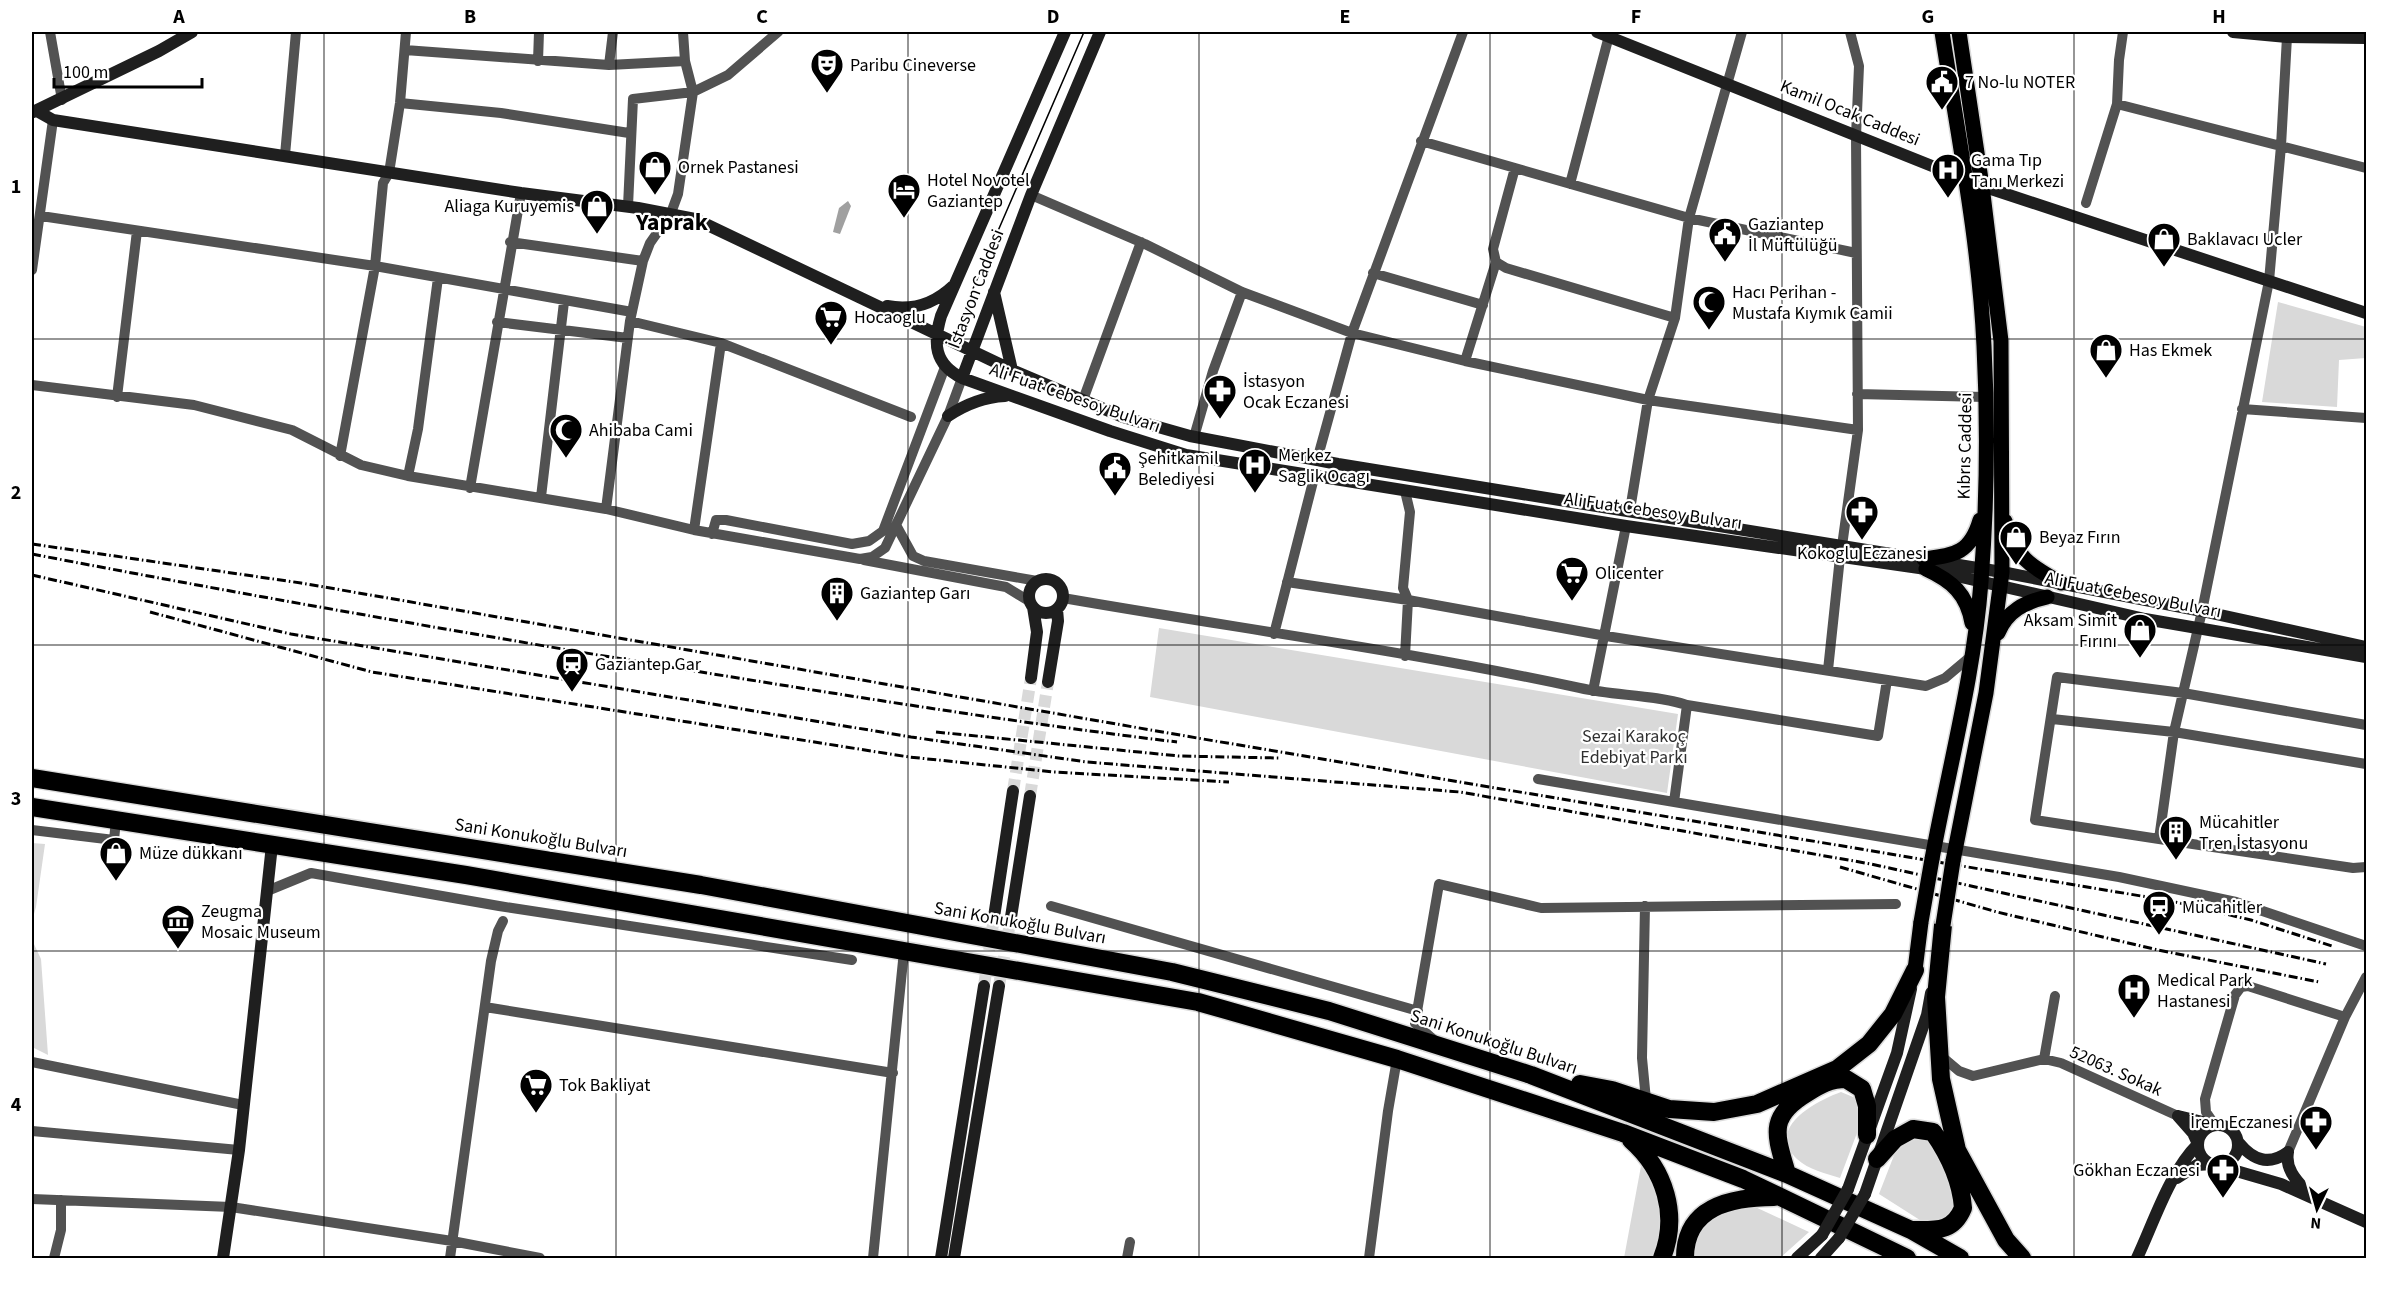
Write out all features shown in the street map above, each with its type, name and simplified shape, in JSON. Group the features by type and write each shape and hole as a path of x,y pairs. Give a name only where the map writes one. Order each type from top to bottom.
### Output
{"highway":[{"name":"Sani Konukoğlu Bulvarı","path":"32,778 701,885 1172,972 1329,1011 1531,1075 1787,1174 1911,1230 1960,1258"},
{"path":"32,807 466,875 1198,1002 1397,1059 1620,1131 1743,1179 1894,1254 1907,1258"},
{"path":"1943,925 1936,997 1941,1079 1957,1150 2006,1240 2022,1258"},
{"path":"1531,1075 1612,1090 1669,1108 1714,1113 1757,1104 1837,1069 1869,1044 1893,1014 1915,970"},
{"path":"1787,1174 1777,1139 1779,1120 1789,1104 1826,1082 1846,1079 1856,1082 1862,1089 1867,1106 1867,1135"},
{"path":"1878,1160 1895,1139 1912,1129 1933,1132 1947,1152 1962,1196 1963,1208 1959,1218 1950,1227 1939,1230 1911,1230"},
{"path":"1620,1131 1648,1155 1670,1205 1671,1229 1662,1258"},
{"path":"1685,1258 1688,1240 1696,1221 1718,1205 1746,1197 1780,1197"}],"main road":[{"name":"Kıbrıs Caddesi","path":"1915,970 1921,922 1975,635 1981,575 1984,503 1984,345 1966,179 1942,32"},
{"path":"1943,925 1994,641 2001,579 2001,341 1982,186 1959,32"},
{"path":"1925,564 1962,551 1973,538 1984,503"},
{"path":"2001,504 2012,543 2022,558 2061,583"},
{"path":"1925,564 1956,586 1965,598 1970,608 1975,635"},
{"path":"1994,641 2002,622 2019,606 2047,597"}],"street":[{"path":"50,32 62,100"},
{"path":"33,109 62,100 192,32"},
{"path":"285,155 296,32"},
{"path":"340,456 375,266 384,183 389,173 400,104 406,32"},
{"path":"538,61 539,32"},
{"path":"609,65 613,32"},
{"path":"606,509 631,316 643,261 650,243 671,213 678,194 693,92 685,61 683,32"},
{"path":"628,206 629,133 633,99 693,92 728,75 778,32"},
{"name":"İstasyon Caddesi","path":"945,367 938,352 935,334 1065,32"},
{"name":"İstasyon Caddesi","path":"860,559 872,557 885,549 948,416 1031,195 1100,32"},
{"path":"1317,460 1352,333 1372,273 1462,32"},
{"path":"1630,510 1648,400 1675,318 1689,218 1742,32"},
{"path":"1828,670 1858,430 1856,136 1859,66 1850,32"},
{"path":"2086,203 2117,104 2123,32"},
{"path":"2233,32 2287,37 2367,38"},
{"path":"1570,184 1605,33"},
{"name":"Kamil Ocak Caddesi","path":"1605,33 1982,186 2367,312"},
{"path":"2159,839 2174,732 2202,611 2269,281 2282,146 2287,37"},
{"path":"405,50 609,65 685,61"},
{"path":"400,104 501,113 629,133"},
{"path":"2117,104 2367,168"},
{"path":"33,109 53,120 521,193 671,213 716,229 1012,370 1123,417 1194,437 1317,460 1630,510 1841,552"},
{"path":"32,270 53,120"},
{"path":"1421,141 1689,218 1856,253"},
{"path":"1465,361 1496,262 1493,249 1515,168"},
{"path":"470,488 510,242 521,193"},
{"path":"1031,195 1141,242 1242,292 1352,333 1465,361 1648,400 1858,430"},
{"path":"41,216 375,266 631,316 721,343 911,417"},
{"path":"117,398 137,231"},
{"path":"510,242 643,261"},
{"path":"1083,400 1141,242"},
{"path":"1496,262 1506,268 1675,318"},
{"path":"1372,273 1483,305"},
{"path":"408,476 418,429 438,279"},
{"path":"875,303 914,308 932,301 956,283"},
{"path":"994,291 1012,370"},
{"path":"1194,437 1213,371 1242,292"},
{"path":"541,497 564,302"},
{"path":"497,322 628,338"},
{"path":"694,530 721,343"},
{"path":"712,534 716,520 852,544 869,541 883,531 945,367"},
{"name":"Ali Fuat Cebesoy Bulvarı","path":"945,367 962,378 1186,455 1626,526 1925,564 2001,579 2047,597 2145,619 2367,657"},
{"path":"32,385 117,398 194,405 292,430 361,465 408,476 606,509 712,534 1006,587 1046,613 1060,603 1275,634 1510,673 1593,691 1666,699 1688,705 1878,736 1887,680"},
{"path":"1857,394 1985,397"},
{"path":"948,416 966,404 982,399 1012,396"},
{"path":"2242,409 2367,418"},
{"path":"1275,634 1315,474"},
{"path":"1405,491 1410,512 1403,588 1408,600 1405,656"},
{"path":"896,525 913,556 924,561 1037,580 1054,580 1061,588 1048,682"},
{"path":"1593,691 1606,636 1626,526"},
{"path":"2001,579 2061,583 2367,647"},
{"path":"1031,678 1037,632 1029,589 1037,580"},
{"path":"1287,582 1408,600 1606,636 1926,686 1945,678 1970,657"},
{"path":"2367,725 2183,693 2057,677 2036,820 2353,868 2367,867"},
{"path":"1674,802 1688,705"},
{"path":"2052,719 2174,732 2367,764"},
{"path":"1538,779 1674,802 1934,853 2120,877 2236,902 2367,946"},
{"path":"994,917 1013,791"},
{"path":"1011,917 1030,796"},
{"path":"32,830 114,840 116,820"},
{"path":"223,1258 239,1150 273,845"},
{"path":"267,891 311,873 498,906 852,960"},
{"path":"1439,1045 1415,1023 1439,884 1541,908 1896,904"},
{"path":"1051,906 1418,1011"},
{"path":"1644,906 1642,1058 1646,1100"},
{"path":"450,1258 491,961 498,931 503,921"},
{"path":"1821,1258 1839,1238 1865,1194 1878,1160 1927,1015 1943,925"},
{"path":"873,1258 904,951"},
{"path":"1797,1258 1822,1235 1848,1189 1897,1053 1915,970"},
{"path":"2311,1196 2292,1176 2287,1158 2288,1152 2345,1017 2365,984"},
{"path":"941,1258 984,986"},
{"path":"954,1258 999,986"},
{"path":"2215,1125 2206,1112 2205,1099 2235,994 2241,987 2248,986 2345,1017"},
{"path":"2044,1059 2055,996"},
{"path":"484,1007 893,1073"},
{"name":"52063. Sokak","path":"1940,1055 1959,1071 1973,1076 2044,1059 2084,1071 2121,1092 2178,1116"},
{"path":"1369,1258 1397,1059"},
{"path":"32,1062 243,1106"},
{"path":"2178,1116 2228,1127 2250,1155 2259,1160 2281,1157 2288,1152"},
{"path":"2178,1116 2193,1133 2201,1157 2215,1165 2281,1184 2367,1221"},
{"path":"2137,1258 2189,1152 2198,1144 2203,1131 2215,1125"},
{"path":"32,1131 239,1150"},
{"path":"2172,1183 2186,1170 2197,1165 2225,1165 2236,1156 2239,1143"},
{"path":"32,1199 231,1208 452,1241 540,1258"},
{"path":"54,1258 61,1230 61,1200"},
{"path":"1127,1258 1130,1242"}],"green space":[{"path":"2278,302 2366,327 2366,358 2339,360 2337,407 2262,402"},
{"name":"Sezai Karakoç Edebiyat Parkı","path":"1159,628 1678,714 1667,793 1150,697"},
{"path":"32,843 45,844 32,921"},
{"path":"32,930 33,942 41,959 48,1055 32,1047"},
{"path":"1841,1092 1858,1099 1860,1125 1840,1178 1817,1171 1802,1163 1789,1148 1787,1137 1790,1127 1798,1117 1819,1102"},
{"path":"1918,1135 1937,1145 1958,1200 1955,1212 1939,1225 1923,1222 1879,1194 1898,1145"},
{"path":"1641,1166 1649,1176 1659,1198 1660,1234 1654,1258 1624,1258"},
{"path":"1753,1206 1809,1232 1780,1258 1694,1258 1693,1245 1696,1234 1702,1226 1720,1214"}],"shaded area":[{"path":"848,201 851,206 840,234 833,232 839,208"}],"tunnel":[{"path":"1013,791 1031,678"},
{"path":"1030,796 1048,682"},
{"path":"984,986 994,917"},
{"path":"999,986 1011,917"}],"tram line":[{"path":"972,291 1084,32"}],"railway":[{"path":"32,544 301,583 1203,739 2171,901 2251,920 2332,946"},
{"path":"32,554 658,665 982,716 1177,742"},
{"path":"32,575 291,634 911,737 1087,762 1460,792 1871,864 2326,964"},
{"path":"150,612 372,672 909,757 1054,772 1229,782"},
{"path":"936,732 1179,756 1279,758"},
{"path":"1840,867 1997,912 2158,950 2319,982"}],"place":[{"name":"Paribu Cineverse","path":"827,94"},
{"name":"7 No-lu NOTER","path":"1942,111"},
{"name":"Ornek Pastanesi","path":"655,196"},
{"name":"Gama Tıp Tanı Merkezi","path":"1948,199"},
{"name":"Hotel Novotel Gaziantep","path":"904,219"},
{"name":"Aliaga Kuruyemis","path":"597,235"},
{"name":"Gaziantep İl Müftülüğü","path":"1725,263"},
{"name":"Baklavacı Ucler","path":"2164,268"},
{"name":"Hacı Perihan - Mustafa Kıymık Camii","path":"1709,331"},
{"name":"Hocaoglu","path":"831,346"},
{"name":"Has Ekmek","path":"2106,379"},
{"name":"İstasyon Ocak Eczanesi","path":"1220,420"},
{"name":"Ahibaba Cami","path":"566,459"},
{"name":"Merkez Saglık Ocagı","path":"1255,494"},
{"name":"Şehitkamil Belediyesi","path":"1115,497"},
{"name":"Kokoglu Eczanesi","path":"1862,541"},
{"name":"Beyaz Fırın","path":"2016,566"},
{"name":"Olicenter","path":"1572,602"},
{"name":"Gaziantep Garı","path":"837,622"},
{"name":"Aksam Simit Fırını","path":"2140,659"},
{"name":"Gaziantep Gar","path":"572,693"},
{"name":"Mücahitler Tren İstasyonu","path":"2176,861"},
{"name":"Müze dükkanı","path":"116,882"},
{"name":"Mücahitler","path":"2159,936"},
{"name":"Zeugma Mosaic Museum","path":"178,950"},
{"name":"Medical Park Hastanesi","path":"2134,1019"},
{"name":"Tok Bakliyat","path":"536,1114"},
{"name":"İrem Eczanesi","path":"2316,1151"},
{"name":"Gökhan Eczanesi","path":"2223,1199"}],"district":[{"name":"Yaprak","path":"672,222"}]}
